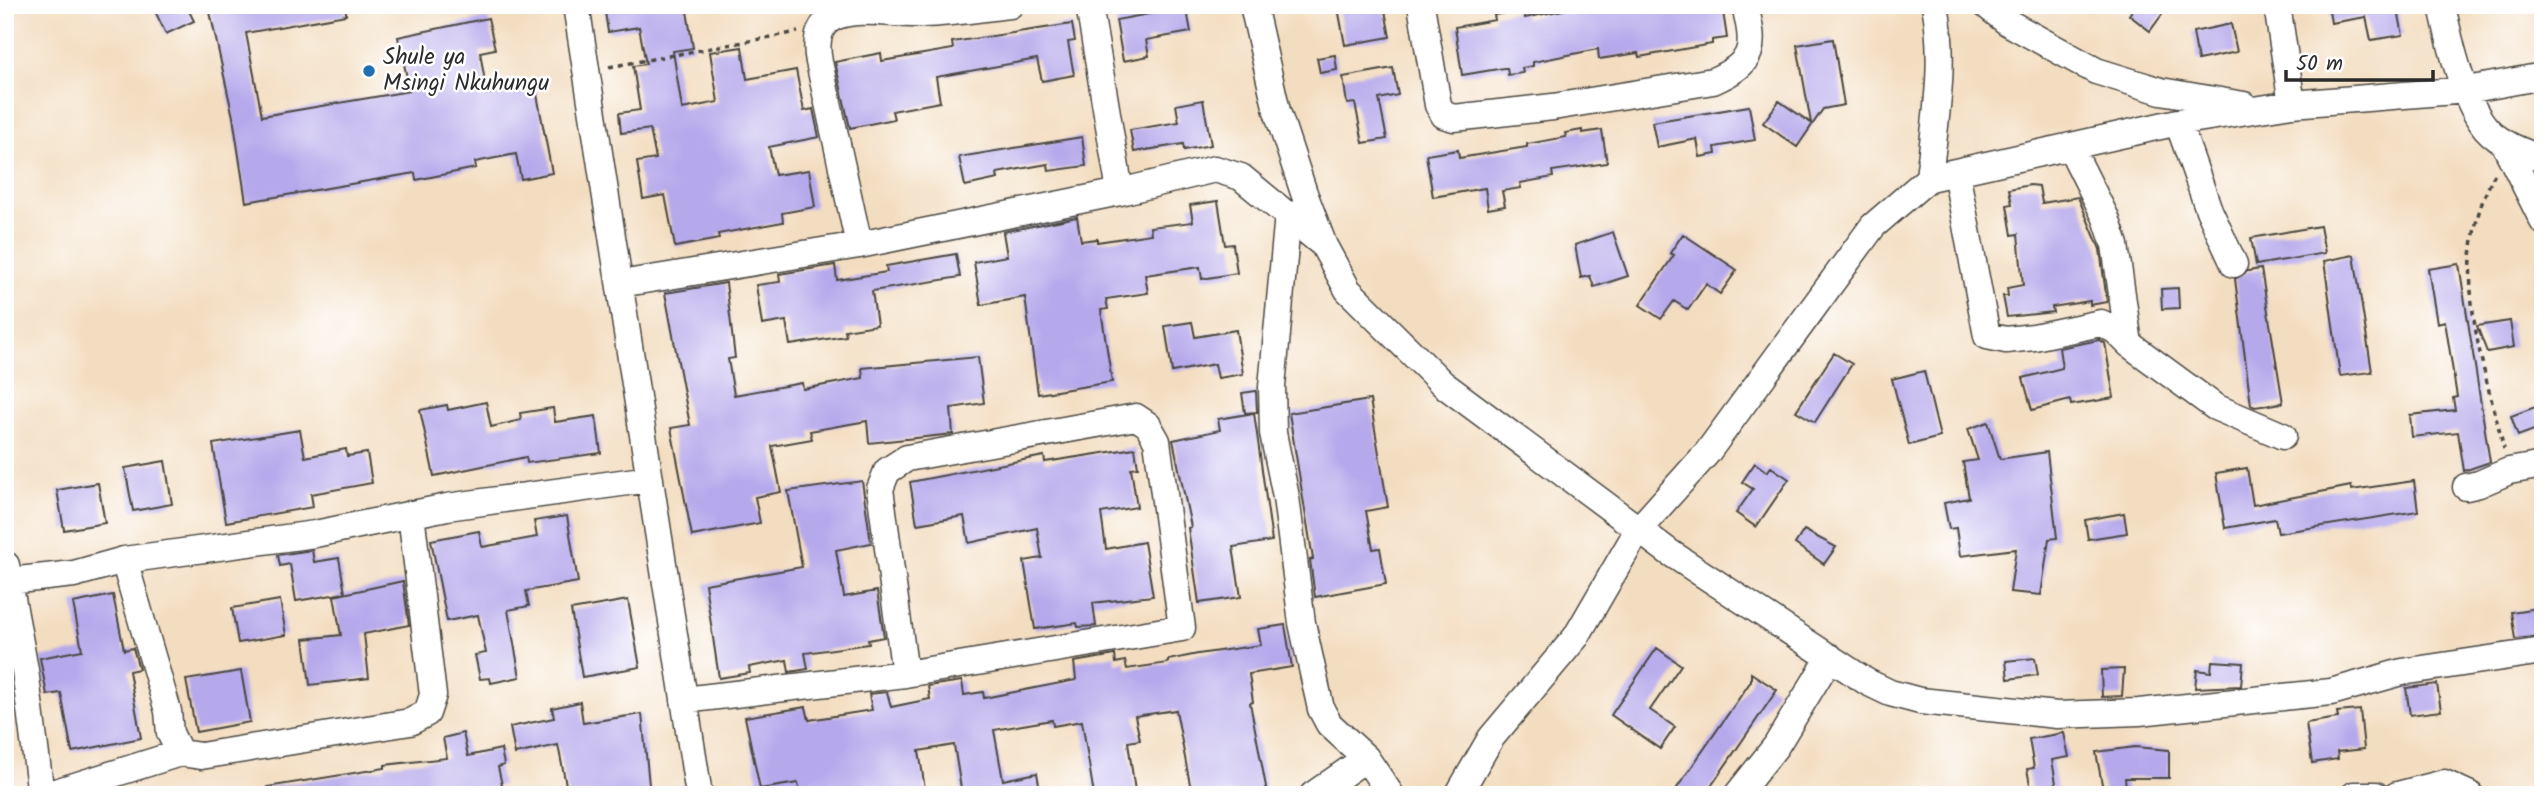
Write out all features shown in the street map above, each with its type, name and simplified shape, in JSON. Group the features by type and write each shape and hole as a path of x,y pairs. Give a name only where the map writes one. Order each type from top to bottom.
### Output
{"street":[{"path":"576,5 699,795"},
{"path":"859,245 819,62 817,28 832,13 858,6 912,14 1010,5"},
{"path":"1089,5 1120,192"},
{"path":"1254,5 1277,111 1324,246 1348,290 1443,384 1638,530 1830,657 1890,693 1920,701 2057,715 2139,712 2331,692 2402,673 2543,651"},
{"path":"1421,5 1437,105 1444,115 1454,118 1553,107 1713,81 1733,72 1746,60 1753,37 1745,5"},
{"path":"1929,178 1939,68 1940,30 1936,5"},
{"path":"1986,5 2007,22 2096,71 2161,91 2281,107"},
{"path":"2277,5 2281,107"},
{"path":"2442,5 2448,35 2477,116 2506,147 2543,221"},
{"path":"1458,795 1491,738 1576,637 1638,530 1707,453 1873,226 1929,178 2178,122 2281,107 2467,90 2543,76"},
{"path":"2178,122 2209,210 2234,264"},
{"path":"2070,146 2106,218 2115,245 2129,345"},
{"path":"2506,147 2543,159"},
{"path":"620,284 859,245 1120,192 1215,169 1241,177 1324,246"},
{"path":"1956,172 1987,336 2006,340 2025,338 2101,323 2115,330 2129,345 2215,407 2283,436"},
{"path":"1288,214 1272,387 1273,433 1286,497 1302,623 1314,687 1329,724 1366,758 1391,795"},
{"path":"684,700 905,674 1182,628 1157,440 1148,425 1136,417 907,458 887,471 880,489 905,674"},
{"path":"2466,487 2509,471 2543,465"},
{"path":"411,514 433,695 427,713 410,722 201,755 180,753 44,795 25,670 6,571 74,574 124,560 315,534 411,514 650,479"},
{"path":"124,560 168,710 170,733 180,753"},
{"path":"1737,795 1776,746 1830,657"},
{"path":"1313,795 1366,758"},
{"path":"2397,795 2444,783 2470,795"},
{"path":"2354,795 2376,795"}],"path":[{"path":"586,72 681,51 817,28"},
{"path":"2506,147 2484,193 2475,227 2470,290 2471,317 2509,471"}],"building":[{"path":"152,5 186,5 194,21 166,34"},
{"path":"250,5 346,5 346,15 246,33 262,116 410,91 398,37 488,18 495,49 480,52 487,94 535,84 552,173 521,179 516,154 475,162 476,168 416,180 415,173 246,202 233,117 210,12"},
{"path":"604,5 686,5 693,48 673,51 682,109 718,102 710,52 742,47 747,79 796,70 804,111 813,109 819,137 769,147 775,175 809,170 815,207 782,213 783,222 718,234 719,239 675,247 665,195 643,199 637,162 656,159 650,129 621,133 619,113 640,110 633,66 646,64 639,27 608,32"},
{"path":"1159,5 1186,5 1191,32 1146,40 1149,56 1123,61 1116,20 1160,12"},
{"path":"1384,5 1390,37 1345,45 1338,8"},
{"path":"1586,5 1613,5 1614,10 1641,5 1722,5 1727,38 1712,40 1712,44 1639,57 1638,53 1599,59 1598,49 1533,62 1533,66 1522,68 1523,73 1508,75 1507,68 1504,68 1462,75 1455,27 1495,20 1494,15 1524,10 1525,18"},
{"path":"2136,5 2169,5 2150,31 2129,15"},
{"path":"2328,5 2397,5 2403,35 2371,40 2366,17 2331,23"},
{"path":"1072,24 1075,41 1068,42 1074,75 1042,81 1037,59 936,77 940,102 892,111 894,119 850,128 835,62 881,53 882,61 953,49 952,42"},
{"path":"2231,24 2237,52 2198,60 2193,32"},
{"path":"1833,39 1844,105 1823,109 1797,147 1763,123 1779,101 1811,123 1797,45"},
{"path":"1335,55 1337,70 1320,73 1317,58"},
{"path":"1393,68 1398,95 1379,99 1387,139 1363,143 1355,103 1347,104 1343,77"},
{"path":"1203,100 1211,145 1184,150 1183,144 1134,152 1130,130 1179,122 1176,105"},
{"path":"1749,106 1755,140 1715,147 1716,154 1700,157 1697,139 1657,147 1652,122"},
{"path":"1582,130 1582,133 1602,130 1607,163 1552,171 1553,177 1520,183 1521,188 1502,191 1505,206 1488,209 1485,188 1433,197 1426,155 1458,150 1459,158 1527,147 1527,144 1566,137 1565,133"},
{"path":"1082,137 1086,166 1049,171 1048,164 997,173 998,179 965,186 959,157"},
{"path":"2039,186 2042,203 2078,197 2100,249 2107,302 2090,305 2090,301 2052,307 2053,312 2007,317 2003,296 2008,296 2007,288 2023,285 2018,234 2012,235 2007,205 2012,204 2009,189"},
{"path":"1218,201 1225,245 1233,244 1237,273 1202,279 1200,267 1145,275 1148,293 1106,299 1108,309 1101,310 1112,382 1038,394 1025,297 981,305 974,262 1007,256 1003,232 1077,217 1081,241 1097,239 1097,242 1151,234 1150,227 1193,222 1190,205"},
{"path":"2320,226 2325,253 2256,265 2251,238"},
{"path":"1613,232 1628,276 1594,287 1590,276 1581,278 1575,245"},
{"path":"1683,234 1737,270 1720,294 1706,284 1688,310 1674,301 1661,319 1640,305 1674,255 1670,253"},
{"path":"956,254 960,277 872,291 877,325 845,330 846,336 790,345 786,321 762,325 756,285 780,282 779,274 835,265 837,280 887,272 886,266"},
{"path":"2354,255 2372,372 2340,376 2324,261"},
{"path":"2459,264 2490,462 2464,471 2458,432 2412,437 2410,415 2455,410 2453,398 2457,397 2445,321 2437,323 2428,269"},
{"path":"2261,269 2283,403 2255,407 2251,405 2235,279 2248,271"},
{"path":"726,283 735,358 728,359 734,395 802,383 803,389 863,378 862,368 978,357 984,403 951,408 953,434 869,443 867,421 810,431 812,439 772,446 781,492 755,497 760,523 692,536 671,428 690,425 665,293"},
{"path":"2178,288 2179,308 2162,309 2161,289"},
{"path":"2510,321 2514,347 2487,352 2477,326"},
{"path":"1192,322 1195,337 1236,330 1243,374 1218,378 1215,364 1172,372 1165,326"},
{"path":"2099,340 2105,343 2114,398 2071,405 2070,400 2032,410 2023,378 2062,368 2059,348"},
{"path":"1834,353 1852,364 1815,422 1796,411"},
{"path":"1924,371 1940,437 1909,445 1892,379"},
{"path":"1256,391 1257,412 1245,413 1242,393"},
{"path":"1370,400 1388,507 1366,511 1373,549 1380,548 1386,584 1315,597 1310,560 1313,559 1289,413"},
{"path":"486,402 491,427 521,420 520,413 553,408 555,422 596,416 601,453 527,463 526,457 434,476 420,410 447,405 448,410"},
{"path":"2535,407 2542,427 2518,436 2511,416"},
{"path":"1254,413 1272,541 1233,547 1241,597 1199,603 1188,528 1191,527 1173,440 1220,430 1218,419"},
{"path":"1988,422 2000,459 2047,452 2057,538 2049,539 2041,595 2010,592 2016,549 1960,556 1956,528 1949,529 1944,503 1969,498 1963,462 1978,460 1968,429"},
{"path":"300,430 305,457 346,449 347,456 367,453 372,483 311,494 313,507 226,522 213,444"},
{"path":"1135,448 1138,467 1131,468 1137,507 1101,513 1106,549 1144,542 1153,596 1093,603 1096,626 1078,627 1077,623 1035,629 1024,561 1042,558 1037,528 969,543 964,516 917,524 910,482 1044,456 1045,462"},
{"path":"165,461 172,504 133,511 125,468"},
{"path":"1755,463 1767,472 1771,467 1789,479 1756,527 1736,513 1753,489 1742,482"},
{"path":"2247,468 2253,505 2351,486 2352,490 2414,481 2418,511 2278,533 2275,519 2225,528 2216,473"},
{"path":"862,481 871,543 836,550 844,597 877,591 884,637 868,640 869,644 805,653 808,669 789,672 787,660 749,667 750,673 719,678 705,584 802,567 788,491"},
{"path":"98,483 105,523 64,530 57,490"},
{"path":"2124,513 2127,533 2088,539 2085,520"},
{"path":"567,516 578,582 526,591 529,606 508,610 520,677 491,683 490,678 480,679 475,655 486,653 478,615 447,621 431,540 479,531 482,547 537,537 534,521"},
{"path":"1804,530 1836,547 1824,564 1795,544"},
{"path":"312,550 314,562 339,558 345,593 296,601 290,564 280,566 278,555"},
{"path":"403,581 409,625 364,634 369,678 310,685 304,639 341,635 334,596"},
{"path":"113,595 124,650 133,648 139,669 129,671 141,738 72,752 61,693 47,695 40,658 82,650 73,603"},
{"path":"280,600 286,635 238,643 232,608"},
{"path":"628,600 640,667 582,677 571,610"},
{"path":"2538,608 2542,636 2515,639 2511,612"},
{"path":"1285,625 1292,667 1249,674 1253,702 1250,703 1267,792 1192,795 1176,710 1135,716 1140,740 1128,742 1135,791 1094,795 1082,721 1053,726 1052,720 994,730 1003,780 1037,773 1041,795 962,795 954,745 919,751 926,795 800,795 798,783 760,789 745,717 806,707 809,720 872,710 869,694 887,692 891,707 930,699 928,686 962,681 964,695 983,692 984,698 1076,680 1074,662 1115,655 1116,663 1125,661 1127,669 1168,663 1168,660 1198,654 1261,645 1258,629"},
{"path":"1657,648 1681,665 1650,710 1675,727 1660,749 1611,715"},
{"path":"2035,658 2038,675 2008,679 2006,661"},
{"path":"2212,661 2243,663 2241,686 2195,688 2197,670 2211,672"},
{"path":"2124,669 2122,696 2102,697 2101,670"},
{"path":"241,671 250,722 196,732 186,680"},
{"path":"1751,673 1777,690 1705,795 1686,795 1677,788 1751,681"},
{"path":"2437,684 2441,711 2410,715 2406,688"},
{"path":"580,702 583,723 642,714 650,795 600,795 600,792 568,795 558,745 515,754 510,727 554,718 552,708"},
{"path":"2360,710 2364,749 2337,752 2338,759 2312,763 2306,723 2338,718 2337,712"},
{"path":"463,733 468,756 501,749 504,765 498,767 502,785 468,795 268,795 267,787 385,768 385,765 447,758 443,738"},
{"path":"2064,733 2069,757 2052,760 2058,795 2032,795 2027,769 2034,768 2029,739"},
{"path":"2135,747 2169,750 2169,778 2125,778 2127,795 2104,795 2096,752"}],"place":[{"name":"Shule ya Msingi Nkuhungu","path":"369,71"}]}
